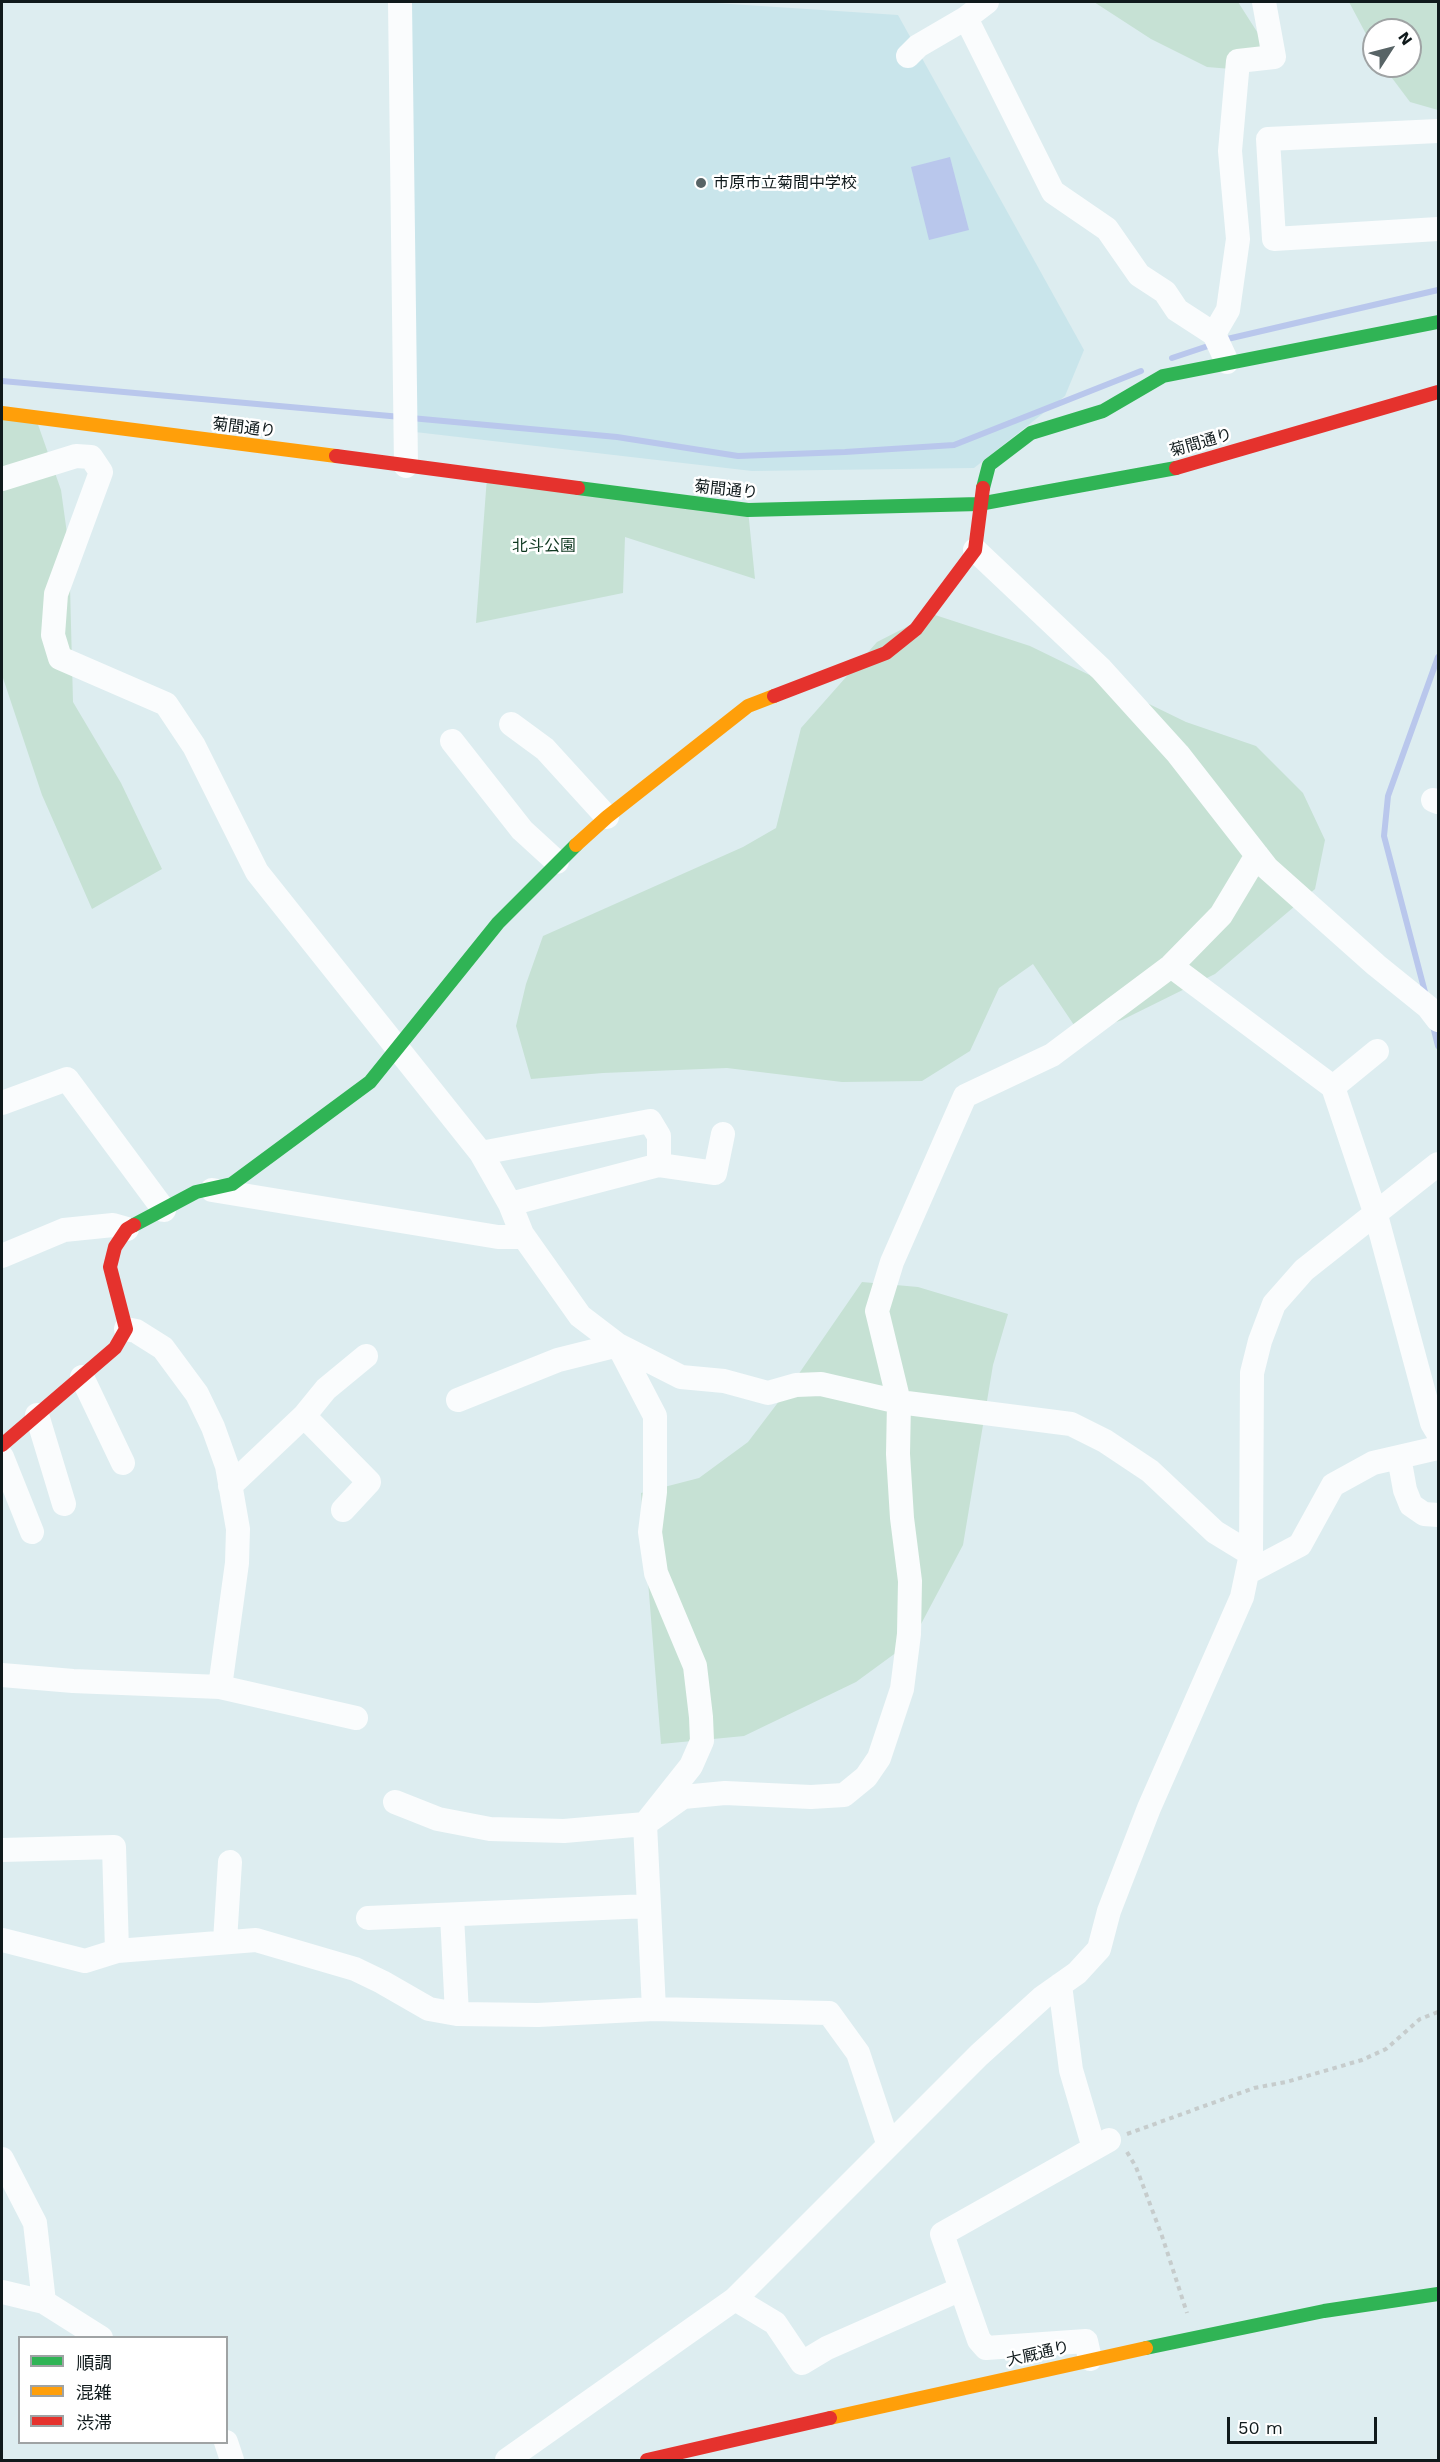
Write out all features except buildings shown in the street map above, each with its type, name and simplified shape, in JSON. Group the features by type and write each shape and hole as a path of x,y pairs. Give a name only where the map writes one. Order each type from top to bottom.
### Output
{"street":[{"path":"400,2 406,466"},
{"path":"908,56 918,46 966,18 987,2"},
{"path":"1214,334 1228,310 1238,239 1230,151 1238,61 1274,57 1264,2"},
{"path":"966,18 1053,192 1107,229 1139,276 1165,292 1177,310 1214,334 1227,362"},
{"path":"1438,131 1268,139 1274,239 1438,229"},
{"path":"2,1445 115,1348 126,1329 110,1267 115,1247 127,1229 196,1192 232,1184 361,1089 399,1047 498,923 557,862 607,817 748,706 886,652 916,629 975,550 979,504 989,465 1031,433 1103,411 1163,376 1438,322"},
{"name":"菊間通り","path":"2,413 748,510 979,504 1161,472 1438,392"},
{"path":"2,479 76,456 91,456 101,472 56,594 53,635 60,658 166,704 194,746 257,872 482,1152 510,1204 523,1237 580,1316 618,1345 681,1377 724,1381 768,1393 796,1385 821,1384 899,1402 1071,1424 1105,1441 1150,1471 1249,1564"},
{"path":"975,550 1101,669 1178,754 1267,868 1376,965 1428,1007 1438,1020"},
{"path":"511,724 545,748 607,817"},
{"path":"452,741 522,830 557,862"},
{"path":"395,1802 438,1819 490,1830 564,1831 645,1824 683,1797 725,1793 811,1797 844,1795 867,1777 879,1758 902,1689 909,1634 910,1581 902,1518 898,1454 899,1402 877,1311 892,1262 965,1096 1052,1055 1170,966 1221,915 1257,855"},
{"path":"1170,966 1333,1087 1376,1215 1432,1423 1438,1433"},
{"path":"1333,1087 1377,1051"},
{"path":"2,1102 67,1078 164,1210"},
{"path":"482,1152 650,1121 659,1136 658,1165"},
{"path":"510,1204 658,1165 715,1173 723,1134"},
{"path":"507,2460 735,2299 888,2143 979,2055 1060,1984 1077,1973 1099,1950 1109,1911 1141,1829 1242,1597 1249,1564 1252,1373 1260,1341 1274,1304 1304,1270 1438,1164"},
{"path":"209,1189 498,1237 523,1237"},
{"path":"2,1256 64,1230 113,1225 127,1229"},
{"path":"126,1329 136,1331 163,1348 197,1394 213,1427 227,1466 238,1529 237,1563 220,1687"},
{"path":"458,1400 558,1360 618,1345"},
{"path":"618,1345 655,1416 655,1492 650,1532 656,1573 694,1666 701,1717 702,1741 691,1766 645,1824 654,2009"},
{"path":"230,1486 304,1416 327,1389 366,1356"},
{"path":"82,1377 123,1463"},
{"path":"37,1415 64,1504"},
{"path":"304,1416 369,1482 343,1510"},
{"path":"1249,1564 1300,1545 1333,1485 1373,1463 1438,1448"},
{"path":"2,1457 32,1532"},
{"path":"1399,1457 1405,1490 1411,1505 1424,1514 1438,1515"},
{"path":"2,1675 73,1681 220,1687 356,1718"},
{"path":"2,1850 114,1847 117,1951"},
{"path":"225,1941 230,1862"},
{"path":"368,1918 649,1906"},
{"path":"452,1915 457,2014"},
{"path":"2,1940 85,1961 117,1951 256,1940 355,1970 382,1982 429,2009 457,2014 538,2015 654,2009 829,2013 858,2053 888,2143"},
{"path":"1060,1984 1071,2070 1102,2144 942,2234 978,2340 986,2348 1086,2341 1090,2359"},
{"path":"2,2159 12,2199 35,2223 44,2302"},
{"path":"735,2299 775,2323 802,2362 827,2348 961,2289"},
{"path":"2,2292 44,2302 99,2336"},
{"name":"大厩通り","path":"647,2460 1090,2359 1324,2311 1438,2294"},
{"path":"227,2444 232,2460"}],"path":[{"path":"1102,2144 1254,2088 1286,2082 1362,2060 1386,2049 1420,2019 1438,2012"},
{"path":"1102,2144 1123,2146 1136,2167 1162,2236 1195,2337"}],"shaded area":[{"name":"市原市立菊間中学校","path":"409,2 700,2 898,15 1084,350 1065,396 974,468 752,471 415,432"}],"green space":[{"path":"1094,2 1238,2 1261,38 1256,71 1207,67 1151,39"},
{"path":"1349,2 1438,2 1438,110 1410,102 1392,78 1422,78 1422,18 1362,18 1362,26"},
{"path":"2,408 35,416 61,490 69,548 73,702 121,783 162,869 92,909 42,795 2,675"},
{"name":"北斗公園","path":"487,477 748,510 755,579 625,537 623,593 476,623"},
{"path":"932,614 1030,646 1186,722 1256,746 1303,793 1325,840 1315,889 1215,974 1122,1020 1080,1034 1033,964 999,988 970,1051 922,1081 842,1082 727,1068 603,1073 531,1079 516,1026 526,984 543,936 743,847 776,828 801,728 877,642"},
{"path":"862,1282 918,1287 1008,1314 993,1365 963,1545 912,1641 856,1682 744,1736 661,1744 641,1493 699,1478 748,1442 789,1388"}],"water":[{"path":"950,157 969,230 929,240 911,167"}],"waterway":[{"path":"1223,340 1438,290"},
{"path":"1172,358 1214,344"},
{"path":"411,418 617,437 738,456 954,445 1141,371"},
{"path":"2,381 401,417"},
{"path":"1426,996 1384,836 1388,796 1438,657"},
{"path":"1433,1026 1438,1046"}],"traffic: fast":[{"path":"983,488 989,465 1031,433 1103,411 1163,376 1438,322"},
{"path":"578,488 748,510 979,504 1176,468"},
{"path":"134,1225 196,1192 232,1184 370,1082 498,923 576,845"},
{"path":"1146,2348 1324,2311 1438,2294"}],"traffic: slow":[{"path":"2,413 336,456"},
{"path":"576,845 607,817 748,706 774,696"},
{"path":"830,2418 1146,2348"}],"traffic: jam":[{"path":"1176,468 1438,392"},
{"path":"336,456 578,488"},
{"path":"774,696 886,653 916,629 975,550 983,488"},
{"path":"2,1445 115,1348 126,1329 110,1267 115,1247 127,1229 134,1225"},
{"path":"647,2460 830,2418"}],"place":[{"name":"市原市立菊間中学校","path":"701,183"}]}
